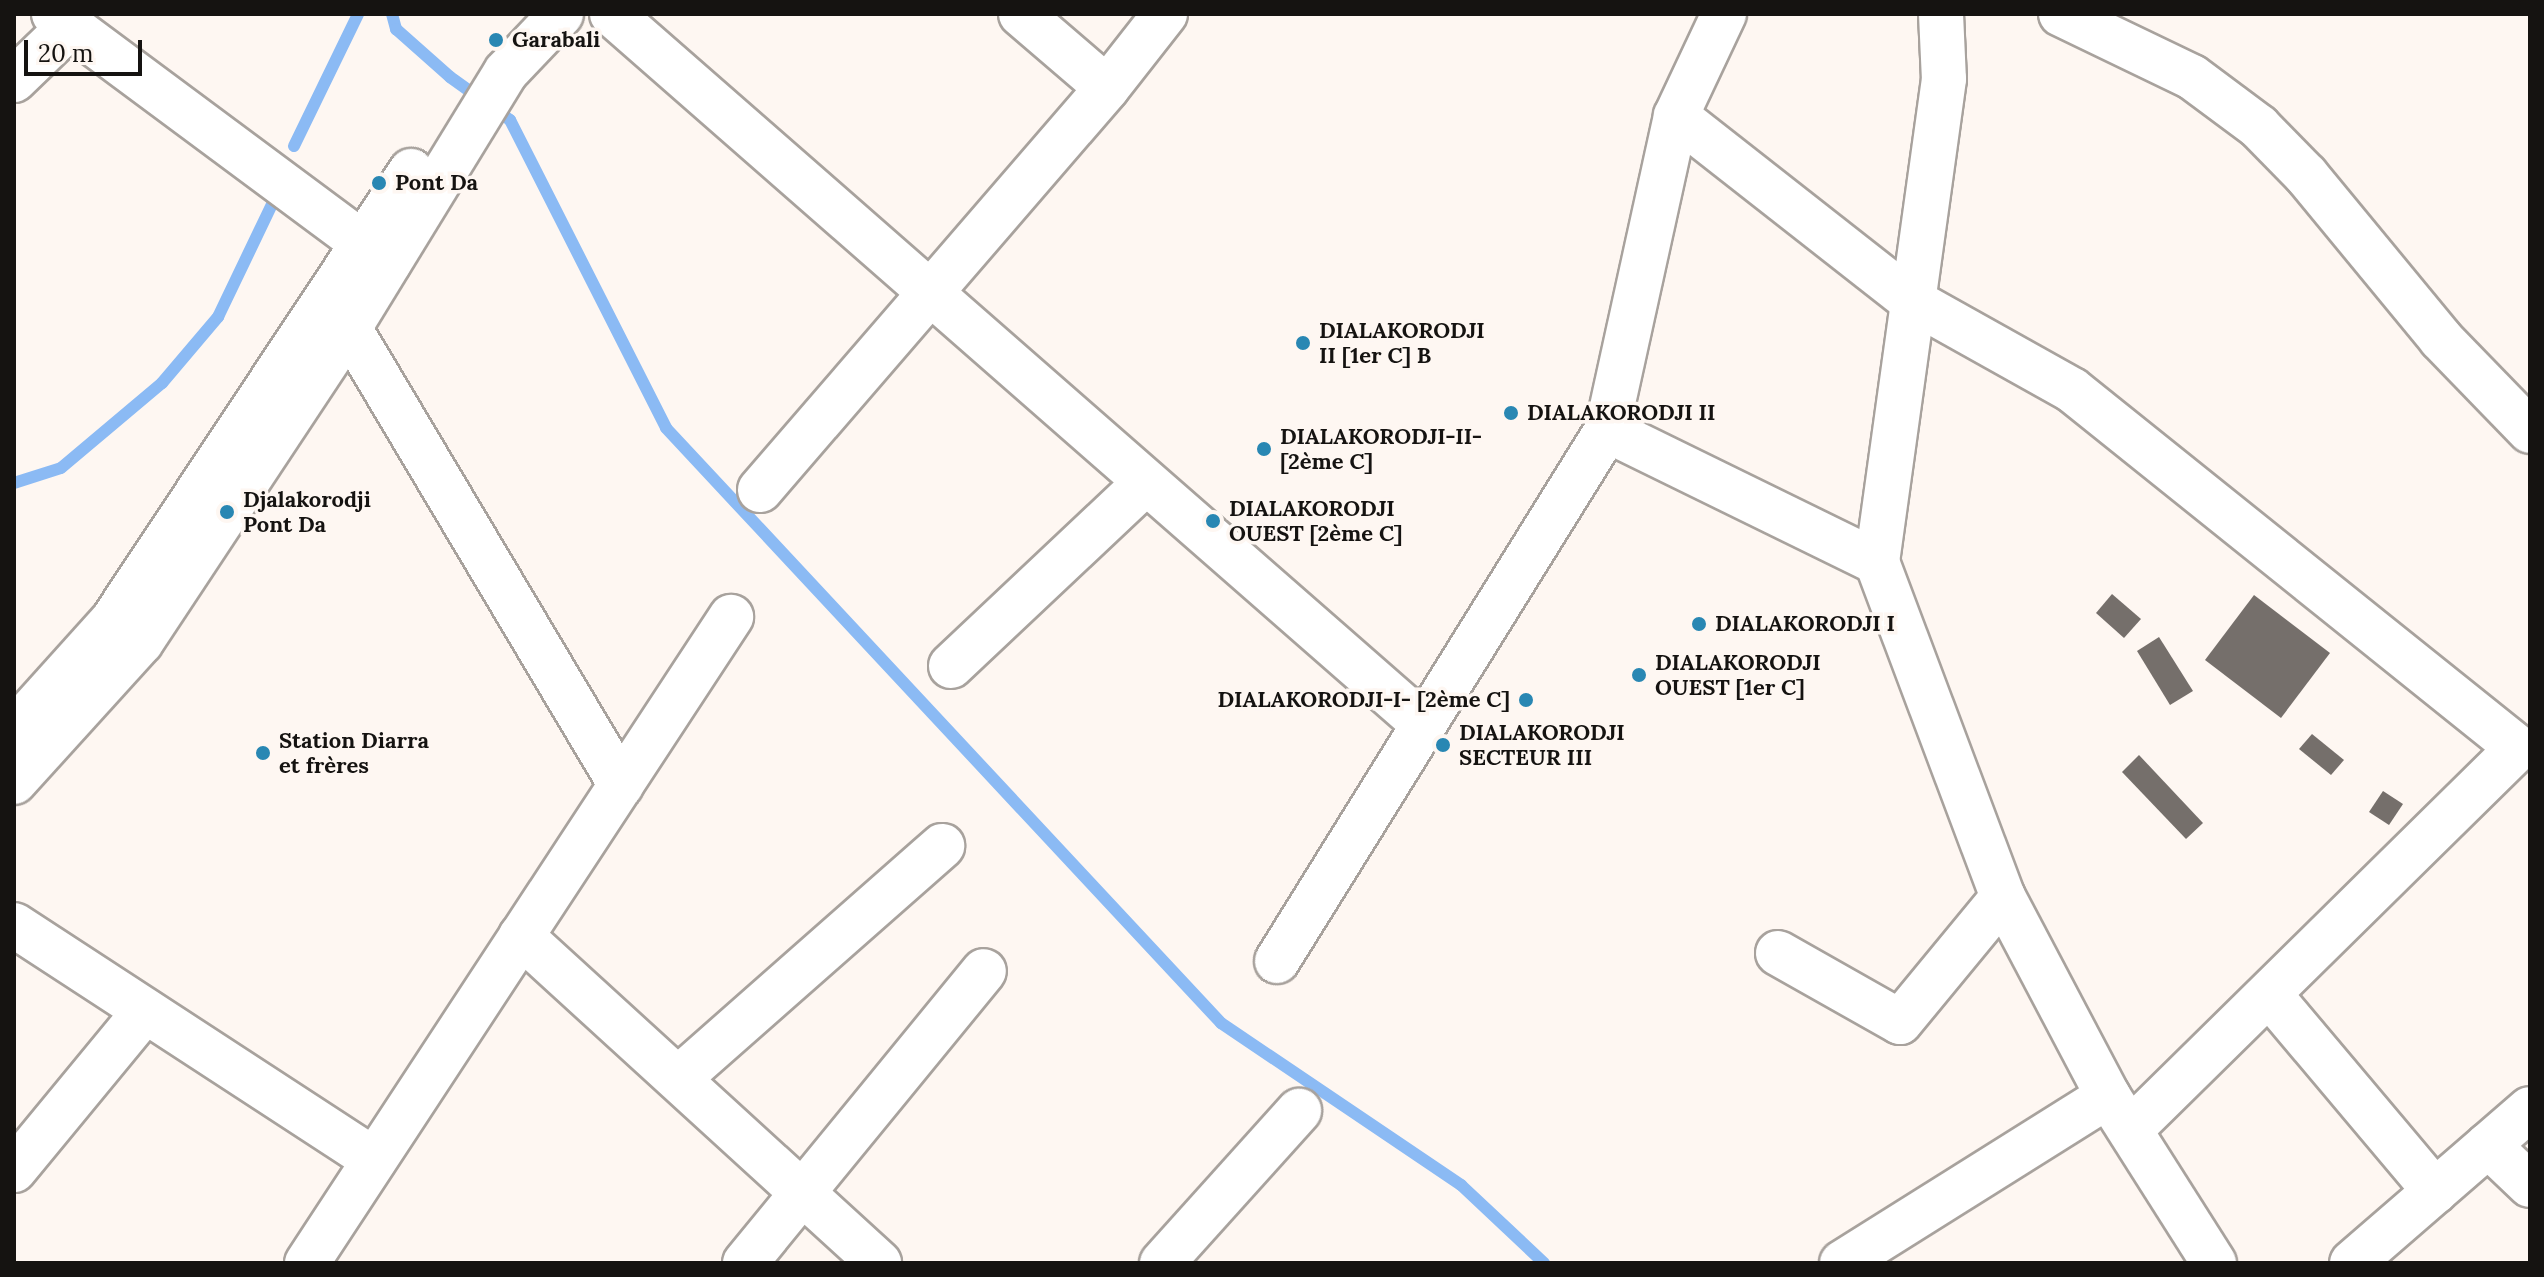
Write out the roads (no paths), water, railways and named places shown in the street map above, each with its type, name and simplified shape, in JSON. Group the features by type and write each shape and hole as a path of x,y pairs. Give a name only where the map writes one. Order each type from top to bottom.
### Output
{"street":[{"path":"14,782 141,642 334,318 526,14"},
{"path":"497,64 561,14"},
{"path":"612,14 1423,724"},
{"path":"1021,14 1107,88"},
{"path":"760,490 1107,88 1165,14"},
{"path":"1277,961 1607,430 1676,116 1724,14"},
{"path":"1941,14 1944,79 1877,562 2003,897 2119,1113 2214,1263"},
{"path":"2061,14 2192,77 2259,127 2306,175 2441,339 2530,431"},
{"path":"14,80 62,20 375,254"},
{"path":"1676,116 1911,300 2072,390 2518,748 2269,994 2119,1113 1842,1263"},
{"path":"14,730 113,620 334,318"},
{"path":"334,318 621,785"},
{"path":"1607,430 1877,562"},
{"path":"951,666 1146,482"},
{"path":"307,1263 731,617"},
{"path":"679,1078 942,846"},
{"path":"1778,953 1900,1022 2003,897"},
{"path":"14,925 374,1160"},
{"path":"521,936 879,1263"},
{"path":"745,1263 984,971"},
{"path":"2269,994 2435,1191"},
{"path":"14,1170 145,1011"},
{"path":"2352,1263 2530,1109"},
{"path":"1162,1263 1299,1111"},
{"path":"2488,1145 2530,1185"}],"waterway":[{"path":"294,146 358,14"},
{"path":"392,14 396,29 450,77 510,120 666,428 1221,1023 1461,1185 1544,1263"},
{"path":"14,483 61,468 162,383 218,317 274,200"}],"place":[{"name":"Garabali","path":"496,40"},
{"name":"Pont Da","path":"379,183"},
{"name":"DIALAKORODJI II [1er C] B","path":"1303,343"},
{"name":"DIALAKORODJI II","path":"1511,413"},
{"name":"DIALAKORODJI-II- [2ème C]","path":"1264,449"},
{"name":"Djalakorodji Pont Da","path":"227,512"},
{"name":"DIALAKORODJI OUEST [2ème C]","path":"1213,521"},
{"name":"DIALAKORODJI I","path":"1699,624"},
{"name":"DIALAKORODJI OUEST [1er C]","path":"1639,675"},
{"name":"DIALAKORODJI-I- [2ème C]","path":"1526,700"},
{"name":"DIALAKORODJI SECTEUR III","path":"1443,745"},
{"name":"Station Diarra et frères","path":"263,753"}]}
